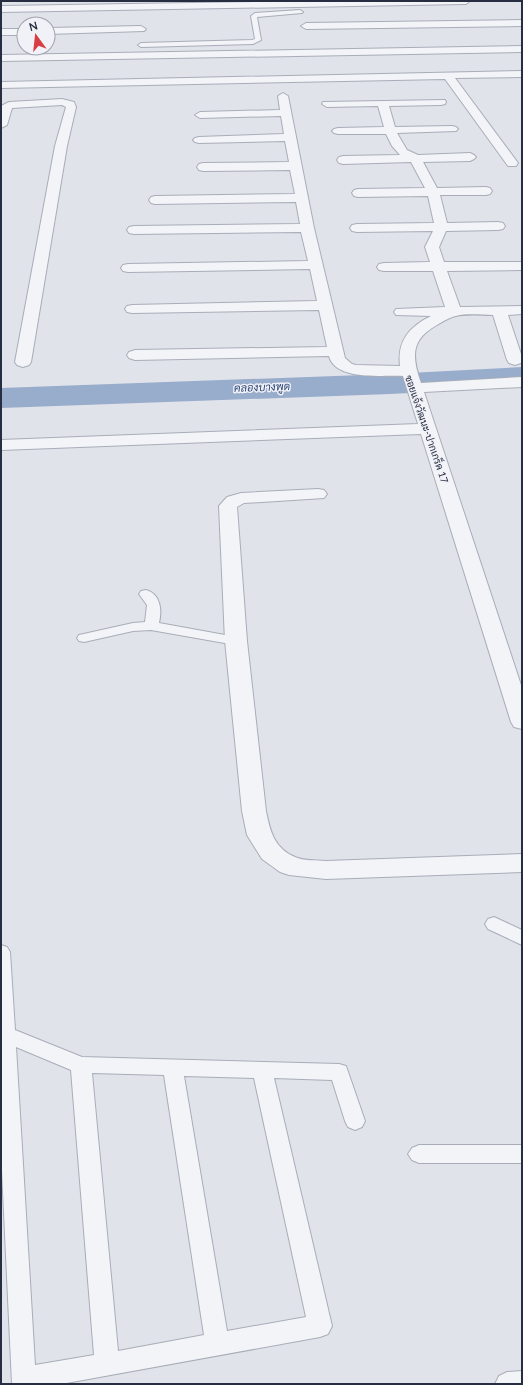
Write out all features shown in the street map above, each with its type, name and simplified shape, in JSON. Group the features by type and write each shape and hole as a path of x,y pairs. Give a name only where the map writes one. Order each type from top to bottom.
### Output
{"street":[{"path":"1,8 142,14 466,1"},
{"path":"298,8 307,30 522,23"},
{"path":"56,30 142,14"},
{"path":"142,14 140,44 146,75"},
{"path":"1,32 16,32"},
{"path":"314,49 325,72"},
{"path":"1,58 142,56 314,49 522,49"},
{"path":"1,85 146,75 325,72 447,75 522,74"},
{"path":"447,75 512,163"},
{"name":"ซอยแจ้งวัฒนะ-ปากเกร็ด 17","path":"283,96 307,228 338,360 346,367 355,370 412,381 522,722"},
{"path":"1,125 6,107 9,105 62,102 70,104 71,107 59,154 23,362"},
{"path":"327,104 441,102"},
{"path":"383,103 390,130 403,152 415,158 433,192 441,227 432,247 454,311"},
{"path":"200,115 286,112"},
{"path":"338,132 452,129"},
{"path":"199,140 291,137"},
{"path":"343,160 470,157"},
{"path":"203,166 296,166"},
{"path":"358,193 486,190"},
{"path":"155,200 302,198"},
{"path":"358,228 498,226"},
{"path":"134,230 307,228"},
{"path":"128,268 315,265"},
{"path":"384,267 440,268 520,266"},
{"path":"132,309 325,305"},
{"path":"498,310 515,360"},
{"path":"401,312 522,310"},
{"path":"454,311 423,325 407,347 412,381 522,382"},
{"path":"135,355 336,351"},
{"path":"1,445 428,429"},
{"path":"318,494 240,498 233,501 228,506 236,641 254,811 259,835 271,853 289,866 326,870 522,862"}],"lane":[{"path":"140,44 253,42 258,40 254,16 257,14 298,8"},
{"path":"146,594 155,605 155,613 150,626"},
{"path":"84,638 133,627 150,626 236,641"},
{"path":"494,924 522,938"},
{"path":"1,952 24,1382 107,1365 320,1326 262,1070"},
{"path":"6,1035 81,1065 339,1072 354,1121"},
{"path":"81,1065 107,1365"},
{"path":"173,1068 217,1345"},
{"path":"419,1154 522,1154"},
{"path":"507,1384 522,1383"}],"waterway":[{"name":"คลองบางพูด","path":"1,398 390,384 522,377"}]}
